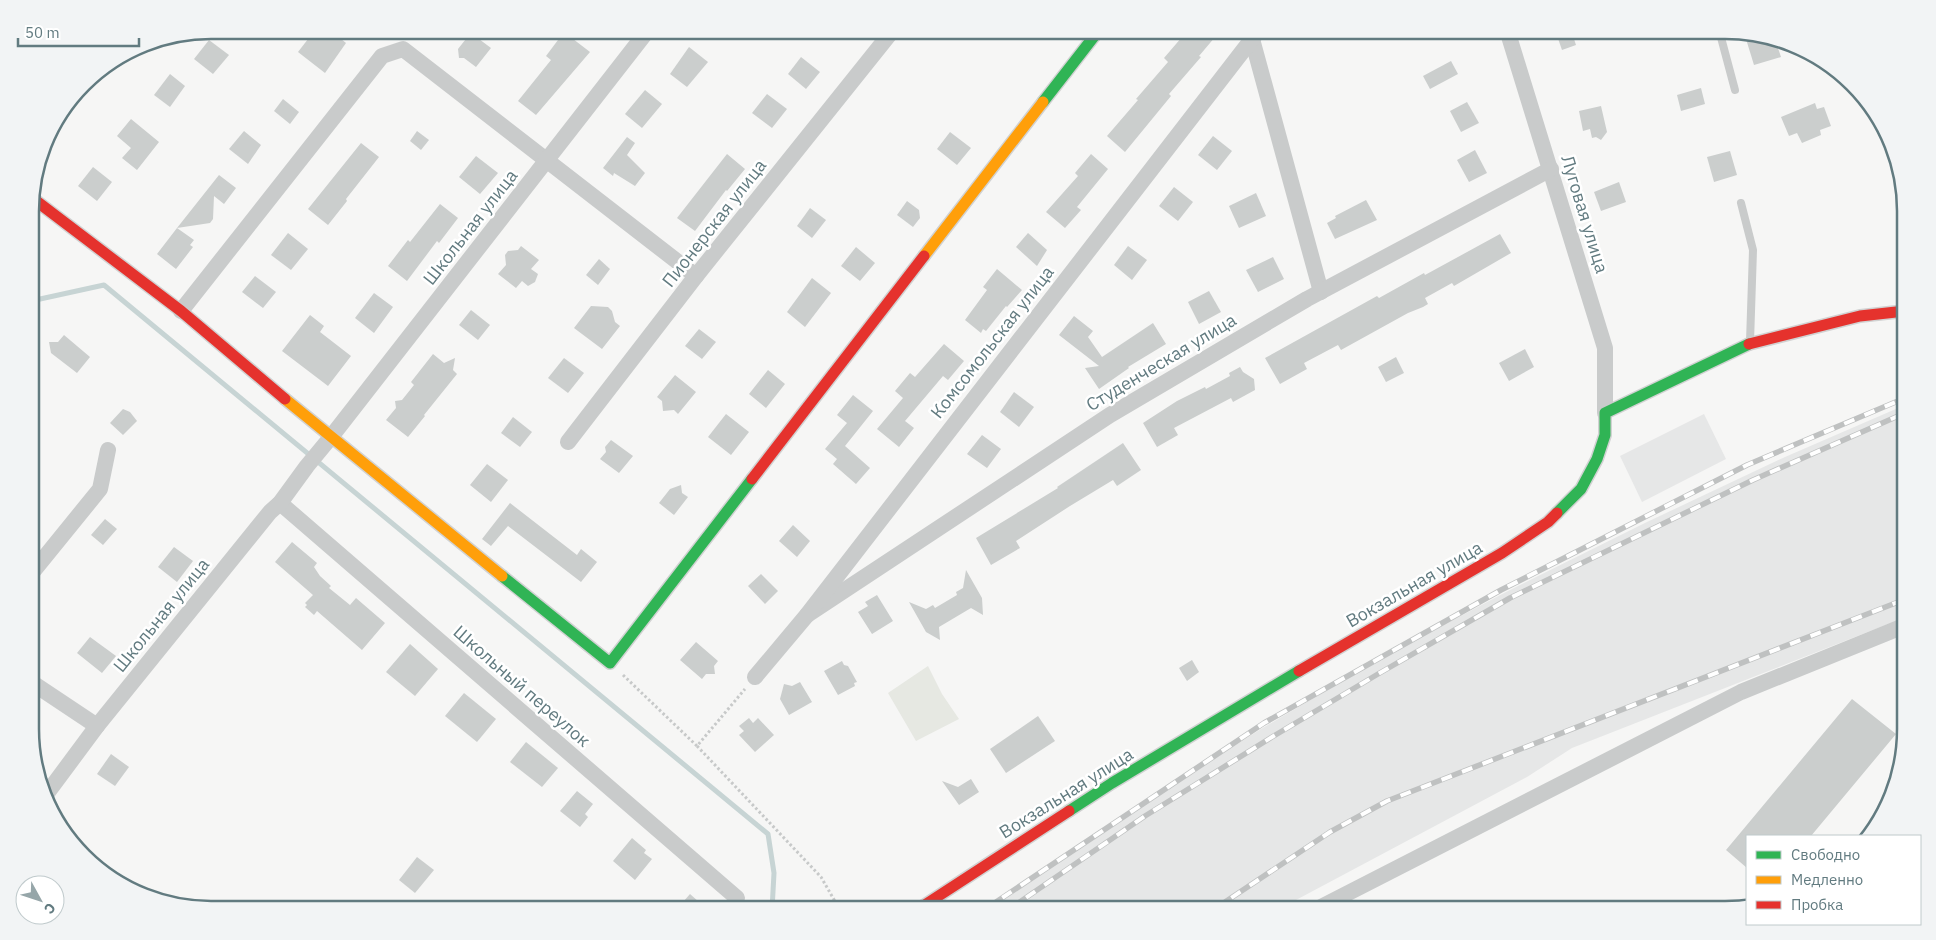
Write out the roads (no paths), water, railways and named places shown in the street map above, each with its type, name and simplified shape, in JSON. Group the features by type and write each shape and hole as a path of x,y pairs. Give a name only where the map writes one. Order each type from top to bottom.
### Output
{"street":[{"name":"Школьная улица","path":"50,789 97,726 263,520 280,503 641,39"},
{"name":"Пионерская улица","path":"568,442 696,276 886,39"},
{"path":"39,203 181,311 327,442 610,663 1092,39"},
{"name":"Комсомольская улица","path":"755,677 807,615 1253,39"},
{"path":"1257,39 1321,292"},
{"name":"Луговая улица","path":"1511,39 1605,348 1605,414"},
{"path":"181,311 382,56 403,49 696,276"},
{"name":"Студенческая улица","path":"807,615 1110,415 1321,292 1551,169"},
{"path":"1605,414 1750,344 1860,316 1897,312"},
{"name":"Вокзальная улица","path":"931,901 1112,783 1378,624 1502,554 1548,522 1580,490 1598,459 1605,435 1605,414"},
{"path":"39,564 100,489 108,450"},
{"name":"Школьный переулок","path":"280,503 737,898"},
{"path":"1333,901 1741,692 1897,629"},
{"path":"39,687 97,726"}],"lane":[{"path":"1721,39 1734,90"},
{"path":"1741,203 1753,250 1750,344"}],"waterway":[{"path":"39,299 104,285 768,834 774,873 772,901"}],"railway":[{"path":"997,901 1264,723 1501,590 1747,465 1897,401"},
{"path":"1021,901 1145,816 1272,737 1510,598 1753,480 1897,417"},
{"path":"1226,901 1330,832 1387,801 1897,603"}]}
